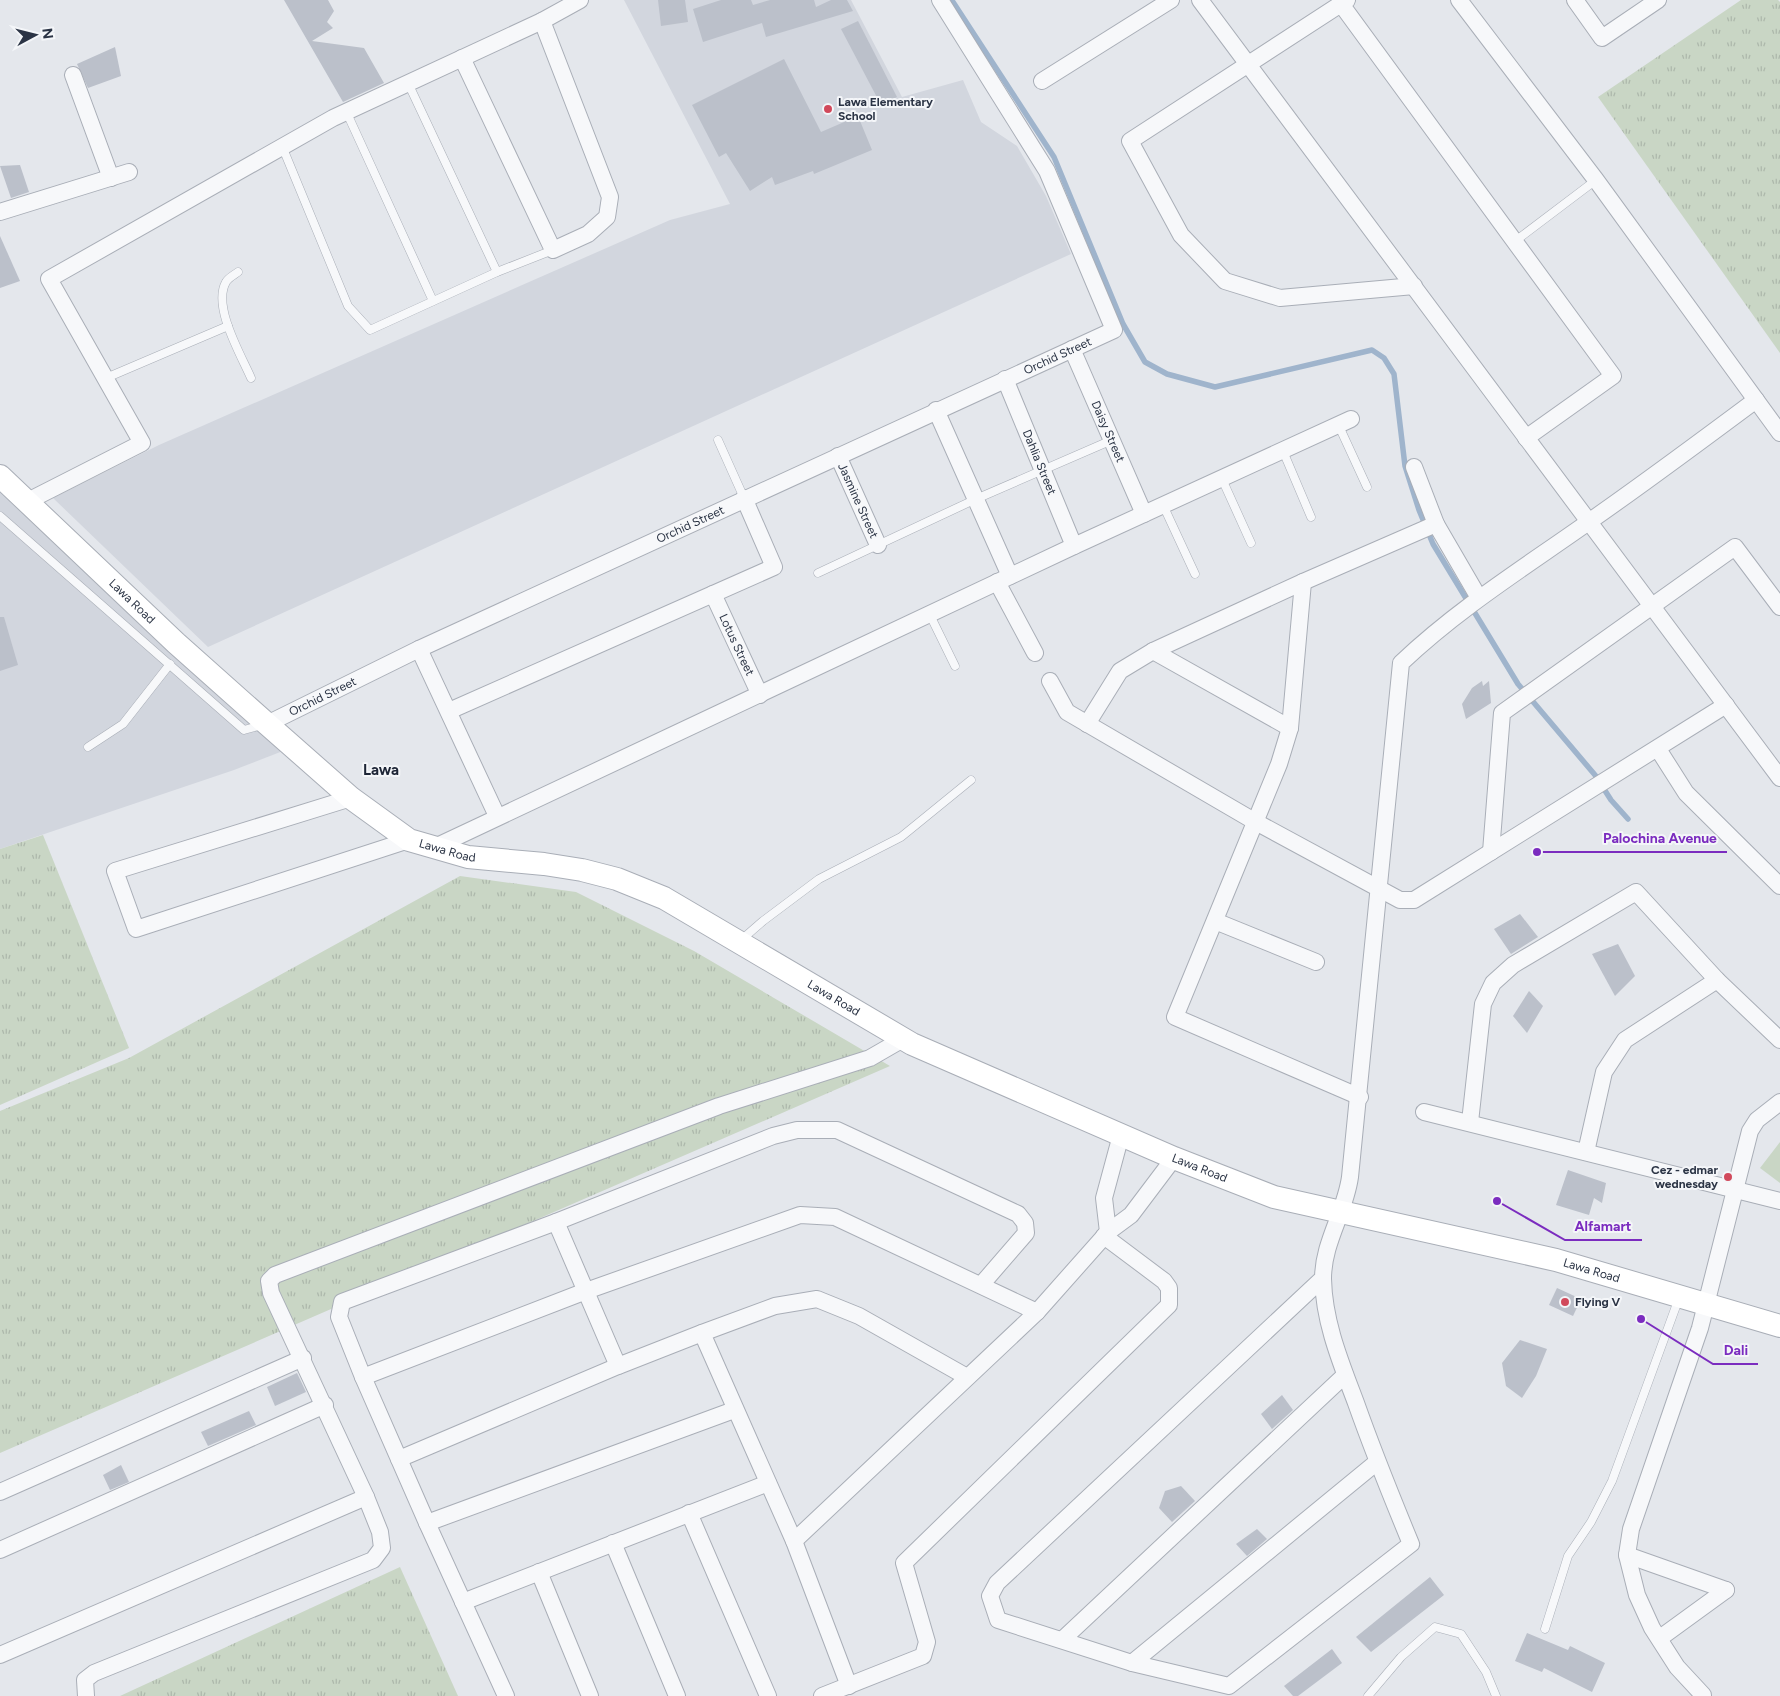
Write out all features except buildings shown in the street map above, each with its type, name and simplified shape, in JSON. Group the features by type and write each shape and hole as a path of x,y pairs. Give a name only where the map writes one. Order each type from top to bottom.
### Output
{"main road":[{"name":"Lawa Road","path":"0,476 267,724 351,798 409,840 468,857 544,864 617,879 664,898 903,1040 1174,1158 1274,1197 1556,1260 1780,1326"}],"street":[{"path":"26,502 142,443 48,279 346,111 542,21 580,0"},
{"name":"Orchid Street","path":"267,724 419,649 744,498 1114,330 1047,171 940,0"},
{"path":"1042,81 1171,0"},
{"path":"1200,0 1249,63 1780,778"},
{"path":"1458,0 1596,180 1780,434"},
{"path":"1575,0 1602,38 1658,0"},
{"path":"1414,286 1280,298 1225,281 1180,235 1130,142 1344,2 1514,242 1613,376 1526,438"},
{"path":"462,58 554,250 588,234 606,217 610,197 542,21"},
{"path":"73,75 111,178"},
{"path":"0,212 129,172"},
{"name":"Daisy Street","path":"1072,349 1144,514"},
{"name":"Dahlia Street","path":"1005,379 1074,546"},
{"path":"1323,1278 997,1583 990,1596 998,1620 1132,1663 1229,1686 1412,1544 1345,1375 1327,1320 1323,1278 1330,1235 1347,1196 1360,1097 1402,663 1434,632 1478,598 1590,521 1756,400"},
{"path":"936,410 976,499 1004,579 1035,653"},
{"path":"433,848 497,816 760,696 1074,546 1345,421"},
{"name":"Jasmine Street","path":"838,456 878,545"},
{"path":"1414,467 1436,524 1478,598"},
{"path":"449,711 774,567 744,498"},
{"path":"1087,724 1120,671 1153,651 1303,582 1436,524"},
{"path":"1490,852 1502,713 1735,546 1780,606"},
{"path":"1303,582 1290,728 1279,764 1175,1017 1360,1097"},
{"name":"Lotus Street","path":"713,594 760,696"},
{"path":"419,649 497,816"},
{"path":"1153,651 1290,728"},
{"path":"1050,681 1067,712 1254,821 1400,900 1414,900 1658,750 1726,705"},
{"path":"1658,750 1686,792 1780,886"},
{"path":"351,798 115,871 136,929 409,840"},
{"path":"1470,1122 1484,1004 1494,983 1513,965 1636,892 1718,980 1780,1040"},
{"path":"1216,920 1316,962"},
{"path":"1586,1152 1604,1072 1625,1040 1718,980"},
{"path":"86,1696 85,1680 94,1673 373,1560 382,1548 380,1532 366,1498 325,1405 271,1293 269,1281 276,1274 719,1106 870,1058 903,1040"},
{"path":"1703,1695 1677,1667 1636,1595 1627,1555 1631,1529 1700,1328 1750,1131 1757,1120 1780,1102"},
{"path":"1424,1112 1780,1200"},
{"path":"506,1696 427,1523 338,1317 342,1302 556,1222 773,1136 797,1130 837,1130 1018,1214 1024,1223 1026,1233 981,1285"},
{"path":"822,1696 923,1656 927,1642 904,1563 1169,1305 1169,1288 1164,1281 1106,1234 1104,1198 1122,1134"},
{"path":"794,1541 1037,1312 1106,1234 1131,1214 1174,1158"},
{"path":"363,1377 586,1291 800,1215 835,1217 1037,1312"},
{"path":"556,1222 618,1366"},
{"path":"399,1459 618,1366 702,1333 775,1306 817,1299 858,1316 967,1377"},
{"path":"702,1333 734,1410 794,1541 849,1686"},
{"path":"0,1492 303,1358"},
{"path":"1062,1640 1345,1375"},
{"path":"0,1550 325,1405"},
{"path":"427,1523 734,1410"},
{"path":"1132,1663 1378,1462"},
{"path":"463,1602 768,1483"},
{"path":"0,1655 366,1498"},
{"path":"689,1513 768,1696"},
{"path":"613,1543 676,1696"},
{"path":"1627,1555 1726,1590 1660,1638"},
{"path":"539,1572 590,1696"}],"lane":[{"path":"408,83 497,272"},
{"path":"346,111 433,301"},
{"path":"282,146 348,306 370,330 497,272 554,250"},
{"path":"1514,242 1596,180"},
{"path":"238,272 226,282 222,299 228,326 251,378"},
{"path":"106,378 228,326"},
{"path":"1345,421 1367,487"},
{"path":"718,440 744,498"},
{"path":"818,573 976,499 1112,440"},
{"path":"1283,451 1311,517"},
{"path":"1222,479 1251,543"},
{"path":"1163,505 1195,574"},
{"path":"0,516 244,730 267,724"},
{"path":"930,615 955,666"},
{"path":"88,747 122,724 170,664"},
{"path":"739,942 763,920 820,879 901,837 971,780"},
{"path":"1545,1629 1568,1556 1591,1522 1612,1481 1680,1296"},
{"path":"1368,1696 1400,1657 1435,1627 1461,1634 1486,1672 1496,1696"}],"shaded area":[{"path":"624,0 851,0 902,97 963,80 981,122 1017,146 1046,196 1071,254 208,647 53,498 159,445 670,220 730,204"},
{"path":"0,491 288,749 234,770 0,849"}],"green space":[{"path":"1741,0 1778,0 1780,2 1780,353 1598,97"},
{"path":"43,835 129,1048 0,1105 0,849"},
{"path":"460,876 576,892 694,951 890,1066 0,1453 0,1111 129,1058"},
{"path":"1780,1142 1780,1183 1760,1168"},
{"path":"400,1567 458,1696 120,1696"}],"waterway":[{"path":"953,2 1054,157 1123,324 1145,362 1167,374 1215,387 1372,350 1384,358 1394,374 1405,466 1419,510 1433,544 1518,684 1595,775 1611,800 1628,819"}],"place":[{"name":"Lawa Elementary School","path":"828,109"},
{"name":"Palochina Avenue","path":"1537,852"},
{"name":"Cez - edmar wednesday","path":"1728,1177"},
{"name":"Alfamart","path":"1497,1201"},
{"name":"Flying V","path":"1565,1302"},
{"name":"Dali","path":"1641,1319"}],"district":[{"name":"Lawa","path":"381,770"}]}
